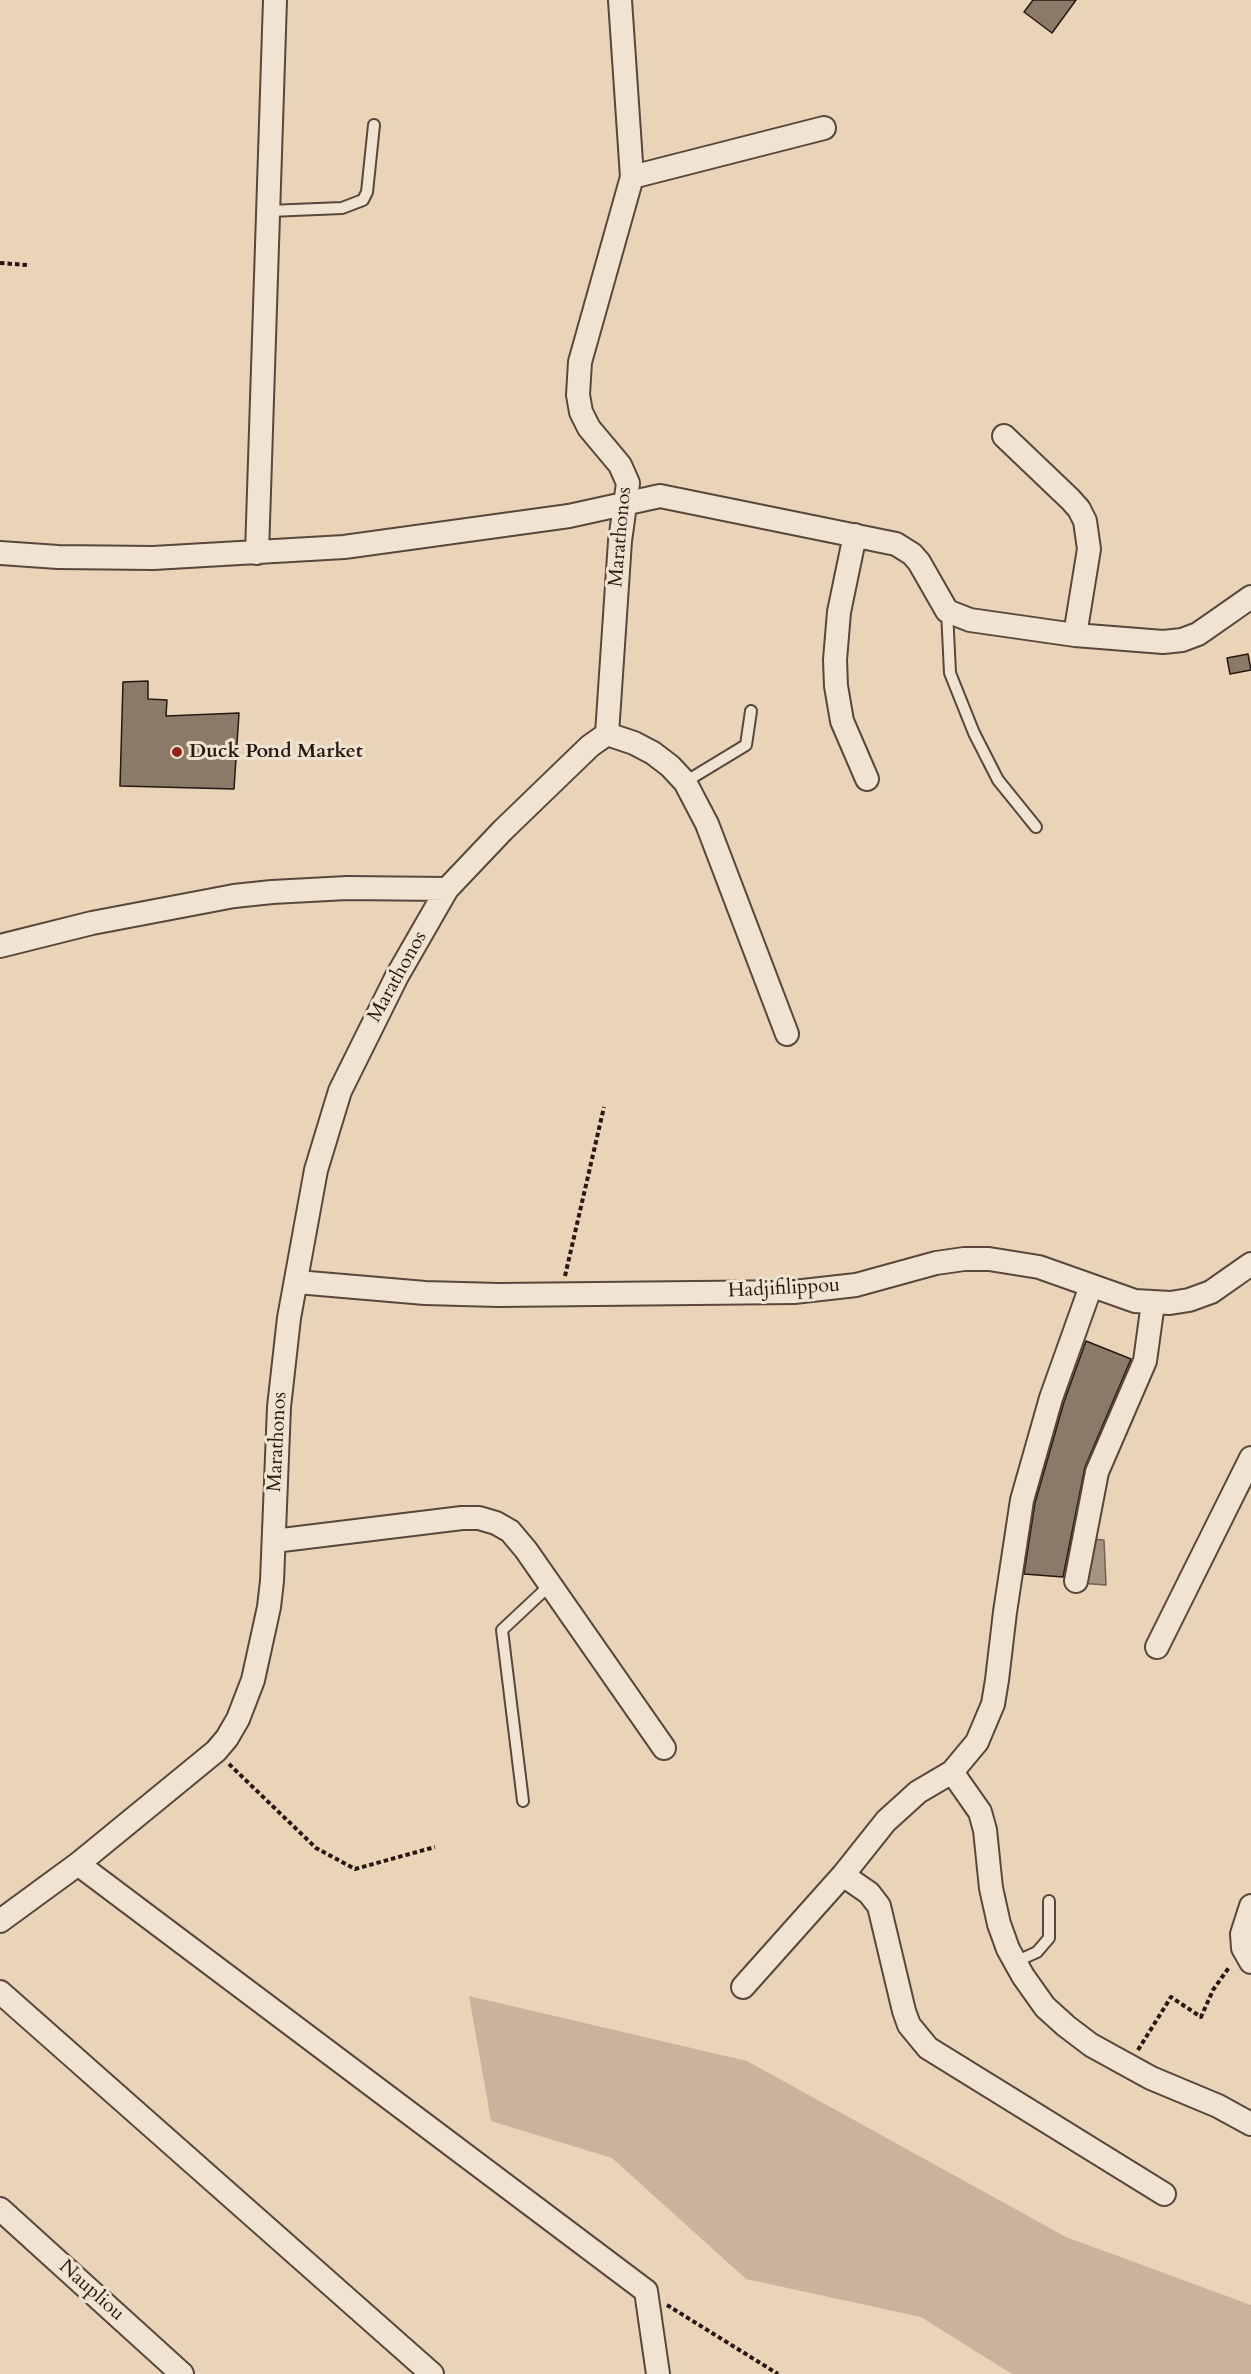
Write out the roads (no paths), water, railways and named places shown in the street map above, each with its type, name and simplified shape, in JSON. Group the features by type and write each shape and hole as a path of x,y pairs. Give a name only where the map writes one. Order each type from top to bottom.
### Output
{"street":[{"path":"257,553 275,0"},
{"name":"Marathonos","path":"0,1922 78,1864 216,1751 238,1719 253,1680 269,1607 282,1366 316,1170 340,1091 397,976 447,889 502,830 590,746 607,734 620,541 628,483 626,476 589,428 581,412 578,387 580,362 632,177 620,0"},
{"path":"632,177 824,128"},
{"path":"1004,436 1075,504 1085,521 1089,549 1075,635"},
{"path":"0,553 58,557 153,558 344,547 569,516 660,496 896,544 912,554 926,572 947,611 970,620 1075,635 1163,642 1182,640 1198,634 1251,597"},
{"path":"855,535 839,612 836,678 842,721 867,779"},
{"path":"607,734 628,740 653,753 686,782 707,824 787,1034"},
{"path":"0,946 92,922 272,891 346,888 447,889"},
{"name":"Hadjifilippou","path":"297,1282 424,1293 560,1294 825,1290 856,1286 936,1263 964,1259 1006,1261 1039,1267 1135,1301 1153,1303 1189,1300 1211,1292 1251,1264"},
{"path":"743,1987 902,1805 918,1792 952,1772 977,1742 993,1704 1022,1500 1051,1398 1091,1286"},
{"path":"1076,1581 1096,1472 1145,1361 1153,1303"},
{"path":"1157,1647 1251,1458"},
{"path":"274,1541 479,1518 496,1523 510,1531 526,1550 664,1748"},
{"path":"952,1772 980,1812 985,1830 991,1888 999,1924 1016,1962 1045,2007 1065,2026 1128,2066 1218,2106 1251,2124"},
{"path":"78,1864 646,2292 658,2374"},
{"path":"843,1875 869,1893 879,1906 904,2011 909,2025 928,2048 1164,2194"},
{"path":"1247,1955 1242,1934 1251,1906"},
{"path":"0,1992 432,2374"},
{"name":"Naupliou","path":"0,2209 182,2374"}],"lane":[{"path":"269,211 342,208 363,200 367,192 374,125"},
{"path":"947,611 950,673 974,733 998,780 1036,827"},
{"path":"686,782 746,745 751,711"},
{"path":"523,1801 501,1630 550,1585"},
{"path":"1016,1962 1037,1952 1048,1938 1049,1901"}],"place":[{"name":"Duck Pond Market","path":"177,752"}]}
